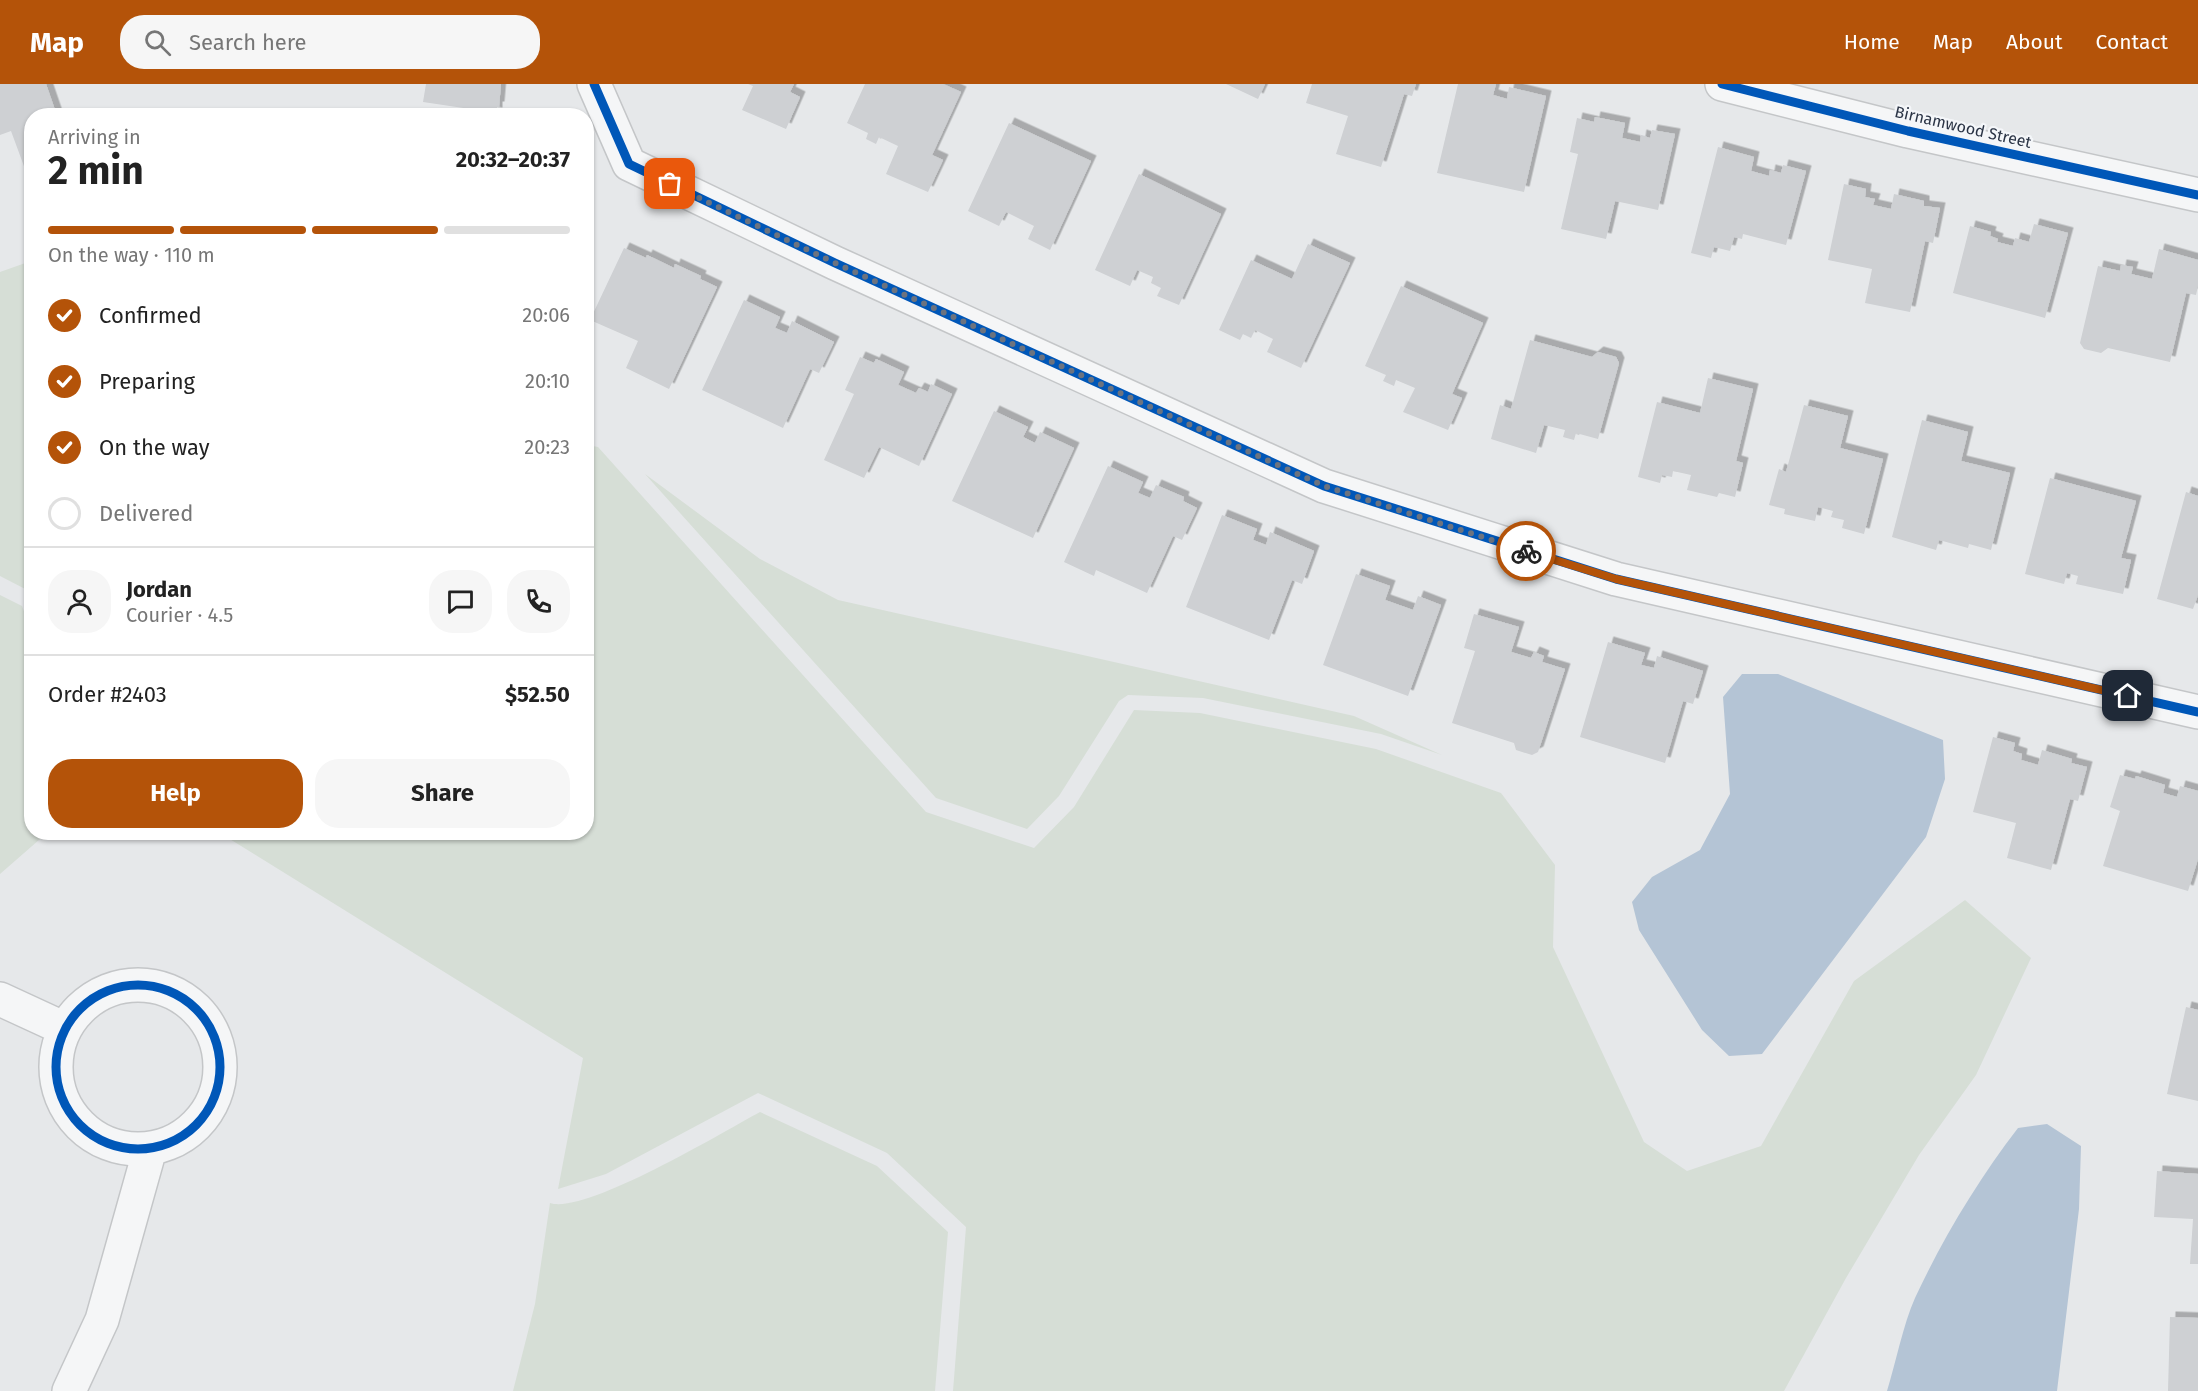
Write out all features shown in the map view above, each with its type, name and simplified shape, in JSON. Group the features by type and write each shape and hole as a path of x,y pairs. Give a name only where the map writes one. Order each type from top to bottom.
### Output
{"street":[{"path":"594,84 629,164 835,263 1324,486 1616,579 2198,712"},
{"name":"Birnamwood Street","path":"1722,84 1908,131 2198,195"},
{"path":"131,985 159,987 184,998 204,1016 217,1041 221,1068 216,1095 203,1119 182,1137 158,1148 131,1150 105,1143 82,1129 66,1107 57,1082 56,1054 65,1029 82,1007 104,992 131,985"},
{"path":"0,999 65,1029"},
{"path":"69,1391 102,1320 150,1149"}],"shaded area":[{"path":"24,264 24,588 0,576 0,272"},
{"path":"594,446 598,447 926,812 1034,848 1074,807 1134,710 1200,713 1376,749 1501,793 1555,865 1553,947 1644,1142 1687,1171 1761,1146 1854,981 1965,900 2031,958 1976,1075 1919,1155 1846,1278 1784,1391 953,1391 966,1227 887,1153 758,1093 606,1174 558,1189 583,1058 231,840 594,840"},
{"path":"645,474 760,559 838,600 1354,716 1442,755 1381,734 1203,698 1128,695 1119,701 1059,796 1027,829 936,798"},
{"path":"0,595 22,606 24,611 24,840 39,840 0,874"},
{"path":"760,1112 877,1166 948,1232 935,1391 513,1391 535,1304 550,1203 568,1203 592,1197 622,1185 687,1153"}],"water":[{"path":"1742,674 1778,674 1943,740 1945,779 1926,837 1762,1054 1729,1056 1702,1030 1639,930 1632,902 1652,877 1700,850 1730,794 1723,697"},
{"path":"2047,1124 2081,1146 2079,1209 2057,1391 1887,1391 1915,1298 1962,1210 2018,1128"}],"building":[{"path":"0,84 46,84 54,108 24,108 24,166 11,131 0,135"},
{"path":"426,84 501,84 499,107 497,108 463,108 423,102"},
{"path":"748,84 794,84 790,92 800,97 786,129 742,110 753,86"},
{"path":"865,84 943,84 961,92 932,155 943,160 928,192 886,174 898,146 879,137 876,144 866,139 868,133 847,123"},
{"path":"1226,84 1265,84 1258,99"},
{"path":"1312,84 1416,84 1412,96 1404,94 1381,167 1336,154 1348,116 1306,103"},
{"path":"1458,84 1496,84 1493,95 1507,99 1509,87 1546,96 1524,192 1437,173"},
{"path":"1595,117 1625,123 1622,138 1640,142 1641,135 1650,138 1652,130 1675,134 1658,210 1615,201 1606,239 1561,229 1578,154 1570,152 1577,118 1594,122"},
{"path":"1009,123 1091,161 1050,250 1028,239 1034,226 1006,212 999,226 968,211"},
{"path":"1718,147 1754,157 1751,171 1769,176 1770,170 1781,173 1783,165 1806,171 1786,245 1743,234 1742,239 1734,237 1730,251 1714,247 1711,258 1691,253"},
{"path":"1139,174 1221,214 1179,305 1157,296 1161,288 1151,283 1153,277 1137,270 1130,286 1095,270"},
{"path":"1844,184 1866,189 1865,197 1875,199 1873,205 1891,209 1894,194 1924,201 1924,206 1940,208 1933,243 1925,241 1910,312 1865,303 1872,269 1828,260"},
{"path":"2034,224 2068,233 2045,318 1953,293 1970,226 1991,232 1990,236 1998,239 1997,242 2013,246 2015,238 2029,242"},
{"path":"1308,244 1350,263 1301,368 1267,352 1273,339 1255,330 1251,338 1243,334 1240,340 1219,330 1251,260 1292,279"},
{"path":"624,248 646,258 647,255 674,268 675,264 701,276 700,279 717,287 669,389 626,368 638,341 594,322 594,312"},
{"path":"2159,249 2198,260 2196,295 2186,293 2170,362 2108,348 2101,353 2084,349 2080,343 2098,266 2120,271 2121,265 2133,267 2131,274 2152,279"},
{"path":"1401,286 1483,323 1452,394 1462,398 1448,430 1403,412 1415,388 1396,380 1394,386 1383,381 1386,375 1365,366"},
{"path":"744,300 780,317 775,328 787,333 792,321 834,342 819,373 810,369 783,428 702,390"},
{"path":"1530,340 1592,357 1598,352 1616,357 1619,363 1598,439 1576,433 1574,440 1563,437 1565,430 1544,425 1536,453 1491,439 1500,405 1511,409"},
{"path":"860,357 874,363 876,359 904,372 898,385 916,393 919,388 928,392 931,384 952,394 919,466 879,447 864,478 824,460 854,394 845,390"},
{"path":"1708,378 1753,389 1736,461 1743,463 1735,497 1719,493 1717,497 1687,490 1691,475 1673,471 1672,477 1662,475 1660,483 1638,477 1657,402 1700,413"},
{"path":"1804,405 1848,416 1840,448 1883,459 1864,534 1842,528 1844,520 1831,517 1833,511 1818,507 1815,521 1784,514 1785,509 1769,505 1779,469 1786,472"},
{"path":"994,411 1028,427 1023,437 1035,443 1040,432 1074,448 1033,538 952,501"},
{"path":"1922,420 1968,432 1961,461 2010,473 1991,550 1969,544 1968,548 1939,540 1936,550 1892,537"},
{"path":"1108,466 1143,482 1138,493 1150,498 1156,485 1184,497 1183,501 1197,508 1182,540 1173,536 1147,593 1096,570 1094,576 1064,562"},
{"path":"2050,478 2136,501 2121,558 2131,560 2123,594 2076,584 2078,576 2067,573 2064,584 2025,574"},
{"path":"2186,492 2198,496 2198,595 2193,609 2157,599"},
{"path":"1222,515 1257,529 1253,540 1266,545 1270,532 1314,551 1302,584 1292,580 1269,640 1186,607"},
{"path":"1356,574 1390,586 1385,600 1413,610 1418,596 1441,605 1408,696 1323,665"},
{"path":"1474,614 1519,627 1511,652 1531,658 1534,652 1544,656 1542,662 1565,669 1538,752 1532,755 1516,750 1514,743 1452,723 1475,651 1464,648"},
{"path":"1608,642 1645,653 1641,665 1654,668 1657,656 1703,671 1693,704 1683,701 1665,763 1580,737"},
{"path":"1993,737 2015,743 2013,751 2022,754 2021,760 2038,765 2042,750 2072,759 2071,763 2087,767 2078,801 2070,799 2051,870 2007,858 2016,823 1973,812"},
{"path":"2120,775 2135,779 2136,776 2165,785 2163,793 2177,797 2180,786 2198,791 2198,859 2188,891 2103,866 2120,811 2110,807"},
{"path":"2186,1007 2198,1010 2198,1101 2167,1094"},
{"path":"2157,1171 2198,1174 2198,1264 2190,1264 2193,1219 2154,1217"},
{"path":"2170,1317 2198,1318 2198,1391 2168,1391"}],"cycle path":[{"path":"594,84 629,164 835,263 1324,486 1616,579 2198,712"},
{"path":"1722,84 1908,131 2198,195"},
{"path":"138,985 154,986 169,991 196,1009 214,1036 219,1051 220,1067 219,1083 214,1098 196,1125 169,1143 154,1148 138,1149 122,1148 107,1143 80,1125 62,1098 57,1083 56,1067 57,1051 62,1036 80,1009 107,991 122,986 138,985"}],"way so far":[{"path":"670,184 835,263 1324,486 1526,551"}],"route":[{"path":"1526,551 1616,579 2128,696"}]}
